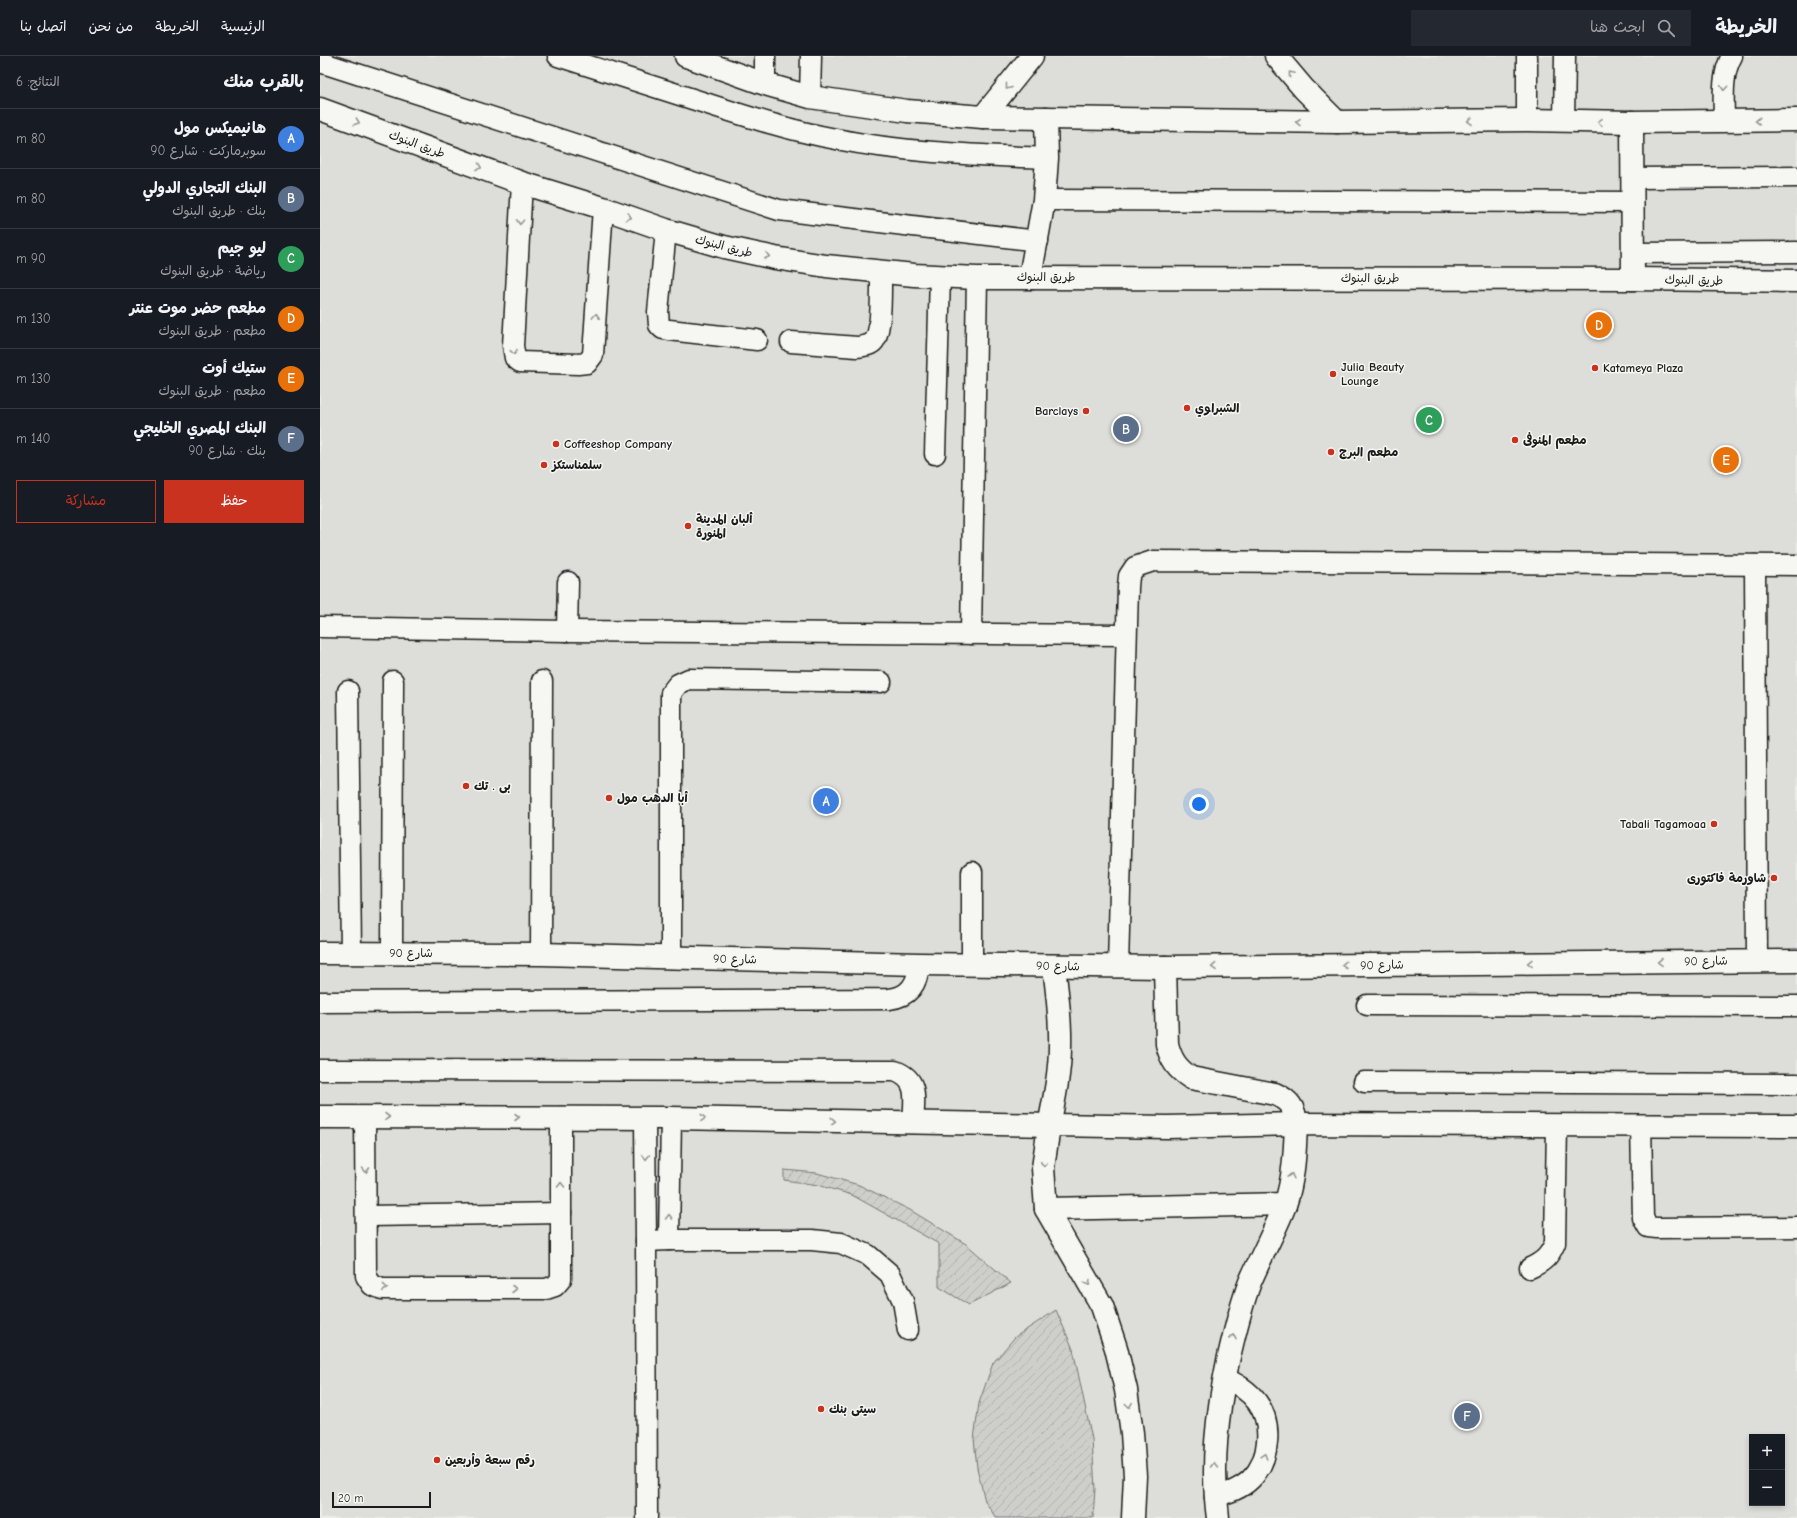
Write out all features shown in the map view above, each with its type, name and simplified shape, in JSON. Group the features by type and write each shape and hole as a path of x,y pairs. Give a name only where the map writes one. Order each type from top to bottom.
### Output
{"street":[{"path":"686,56 765,84 810,97 907,111 983,117 1337,122 1527,120 1632,122 1797,120"},
{"path":"983,117 1032,56"},
{"path":"1276,56 1304,89 1337,122"},
{"name":"طريق البنوك","path":"320,109 522,183 603,208 666,230 724,247 775,258 826,266 881,272 977,278 1633,279 1797,281"},
{"path":"1030,277 1038,241 1044,200 1047,158 1046,118"},
{"path":"1632,122 1633,279"},
{"name":"شارع 90","path":"320,953 541,954 919,964 1165,968 1757,960 1797,961"},
{"path":"1054,966 1059,1008 1060,1047 1057,1087 1049,1126 1043,1168 1046,1209 1102,1306 1116,1348 1126,1390 1132,1433 1135,1476 1133,1518"},
{"path":"1165,968 1167,1044 1175,1065 1191,1078 1280,1096 1291,1105 1296,1114 1294,1164 1285,1204 1250,1283 1236,1327 1225,1378 1218,1417 1214,1457 1217,1508"},
{"path":"320,1117 671,1118 1167,1128 1296,1124 1797,1126"},
{"path":"1046,1209 1285,1204"}],"lane":[{"path":"558,56 739,114 787,128 836,139 935,153 1047,158"},
{"path":"765,56 765,84"},
{"path":"810,97 811,56"},
{"path":"1527,56 1527,120"},
{"path":"1564,121 1565,56"},
{"path":"1724,121 1724,84 1729,62 1732,56"},
{"path":"320,62 779,210 1038,241"},
{"path":"1632,178 1797,177"},
{"path":"522,183 513,346 515,358 520,362 578,364 586,363 593,355 603,208"},
{"path":"1044,200 1632,202"},
{"path":"666,230 658,312 659,325 664,329 669,330 757,340"},
{"path":"1633,253 1797,252"},
{"path":"791,342 857,347 866,346 874,341 878,332 881,272"},
{"path":"935,454 940,276"},
{"path":"971,634 977,278"},
{"path":"1118,967 1126,636 1129,576 1135,567 1153,561 1797,565"},
{"path":"1756,564 1757,960"},
{"path":"567,631 568,582"},
{"path":"320,627 567,631 1126,636"},
{"path":"671,958 671,693 678,684 689,679 881,682"},
{"path":"392,953 393,681"},
{"path":"541,954 542,681"},
{"path":"348,691 351,953"},
{"path":"972,872 972,965"},
{"path":"320,1002 889,999 897,998 912,989 916,982 919,964"},
{"path":"1367,1005 1797,1006"},
{"path":"320,1070 895,1071 902,1073 909,1078 913,1085 913,1123"},
{"path":"1364,1082 1797,1084"},
{"path":"365,1117 366,1276 372,1285 382,1288 546,1289 555,1286 561,1279 561,1117"},
{"path":"645,1118 647,1518"},
{"path":"669,1240 671,1118"},
{"path":"1530,1268 1544,1261 1551,1254 1555,1243 1557,1125"},
{"path":"1641,1125 1643,1218 1648,1227 1797,1228"},
{"path":"366,1216 561,1213"},
{"path":"646,1241 812,1240 841,1243 868,1255 890,1274 903,1301 908,1330"},
{"path":"1217,1508 1235,1491 1251,1479 1263,1461 1268,1441 1266,1421 1258,1402 1243,1387 1225,1378"}],"shaded area":[{"path":"320,56 1797,56 1797,1518 320,1518"},
{"path":"784,1170 817,1173 859,1185 910,1210 966,1244 1011,1283 969,1305 939,1287 939,1244 852,1195 818,1185 784,1180"},
{"path":"1056,1310 1073,1349 1092,1439 1095,1489 1093,1518 996,1518 985,1501 977,1468 974,1439 979,1403 993,1363 1015,1337"}],"place":[{"name":"مطعم حضر موت عنتر","path":"1599,325"},
{"name":"Katameya Plaza","path":"1595,368"},
{"name":"Julia Beauty Lounge","path":"1333,374"},
{"name":"الشبراوي","path":"1187,408"},
{"name":"Barclays","path":"1086,411"},
{"name":"ليو جيم","path":"1429,420"},
{"name":"البنك التجاري الدولي","path":"1126,429"},
{"name":"مطعم المنوفى","path":"1515,440"},
{"name":"Coffeeshop Company","path":"556,444"},
{"name":"مطعم البرج","path":"1331,452"},
{"name":"ستيك أوت","path":"1726,460"},
{"name":"سلمناستكز","path":"544,465"},
{"name":"ألبان المدينة المنورة","path":"688,526"},
{"name":"بى . تك","path":"466,786"},
{"name":"أبا الدهب مول","path":"609,798"},
{"name":"هانيميكس مول","path":"826,801"},
{"name":"Tabali Tagamoaa","path":"1714,824"},
{"name":"شاورمة فاكتورى","path":"1774,878"},
{"name":"سيتى بنك","path":"821,1409"},
{"name":"البنك المصري الخليجي","path":"1467,1416"},
{"name":"رقم سبعة وأربعين","path":"437,1460"}]}
